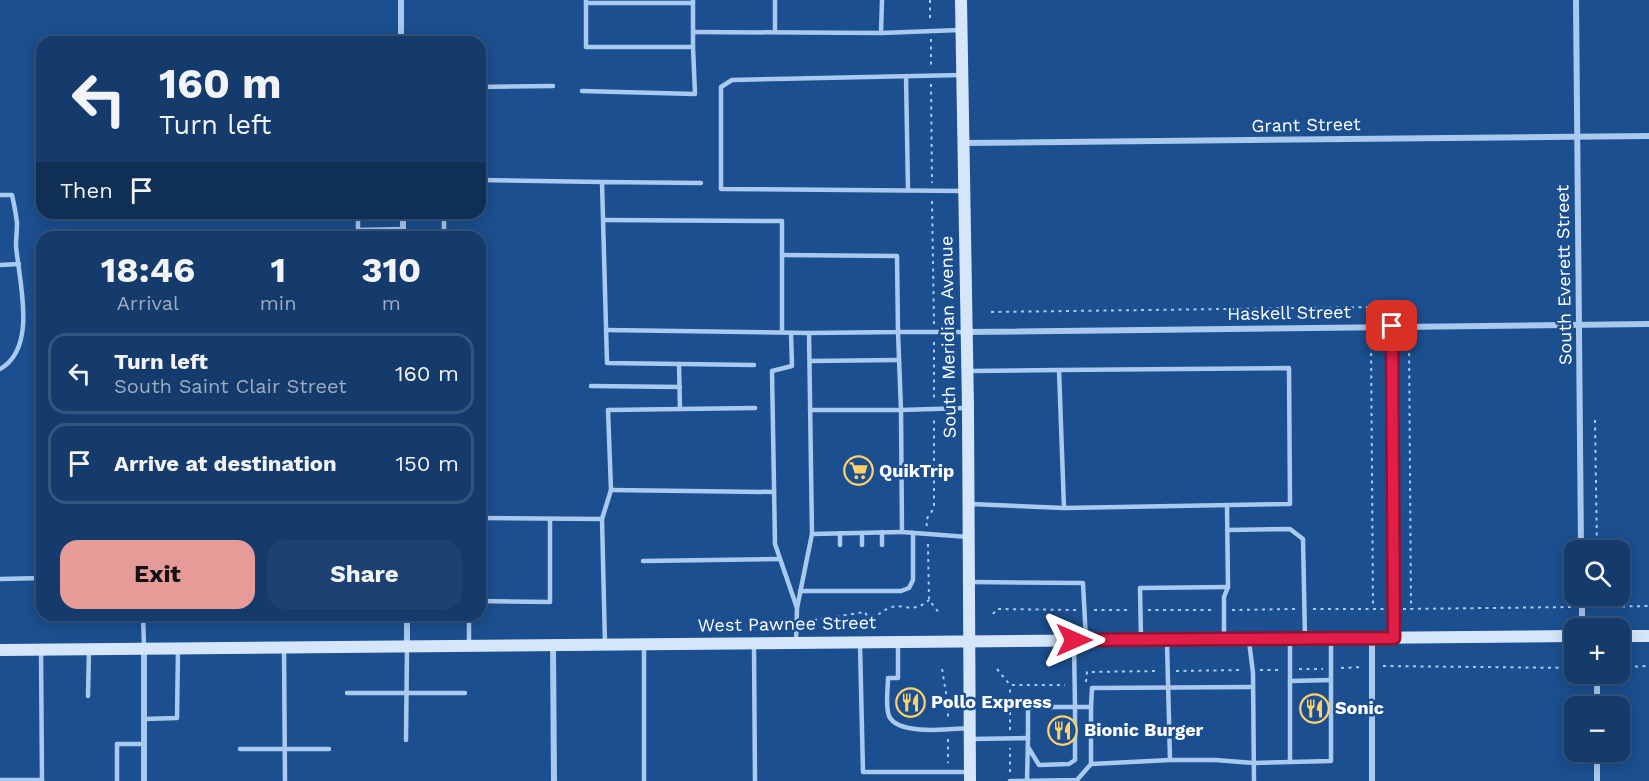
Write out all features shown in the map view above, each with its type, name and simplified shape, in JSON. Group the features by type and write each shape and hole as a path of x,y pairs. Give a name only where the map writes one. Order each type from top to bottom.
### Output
{"main road":[{"name":"South Meridian Avenue","path":"961,0 968,408 970,777"},
{"name":"West Pawnee Street","path":"0,650 1564,636"},
{"path":"1630,636 1649,636"}],"street":[{"path":"401,0 401,36"},
{"name":"South Everett Street","path":"1576,0 1581,540"},
{"name":"Grant Street","path":"963,143 1649,136"},
{"path":"403,219 403,229"},
{"name":"Haskell Street","path":"966,332 1649,324"},
{"path":"1392,326 1394,638"},
{"path":"1582,607 1582,618"},
{"path":"407,621 407,646"},
{"path":"1371,638 1372,781"},
{"path":"553,645 554,781"},
{"path":"144,649 144,781"},
{"path":"1597,762 1597,781"}],"lane":[{"path":"775,0 775,32"},
{"path":"882,0 882,33"},
{"path":"582,91 694,94 693,2 586,1 586,47 693,47"},
{"path":"693,32 882,33 961,30"},
{"path":"962,75 732,80 721,87 721,189 964,191"},
{"path":"906,76 908,190"},
{"path":"486,87 554,86"},
{"path":"486,180 701,183"},
{"path":"603,182 607,363 754,365"},
{"path":"0,195 12,195 17,222 16,246 24,326 18,348 7,366 0,369"},
{"path":"358,219 358,230 403,229"},
{"path":"604,220 782,221 782,332"},
{"path":"782,255 897,256 902,532"},
{"path":"0,265 19,264"},
{"path":"606,330 790,333 966,332"},
{"path":"790,333 792,366 772,371 775,544 797,608"},
{"path":"796,642 797,608 812,534 809,333"},
{"path":"810,361 899,360"},
{"path":"679,364 680,409"},
{"path":"966,371 1288,368 1290,504 1064,508 968,504"},
{"path":"1059,370 1064,508"},
{"path":"591,386 680,387"},
{"path":"605,644 603,519 611,490 608,410 755,408"},
{"path":"810,410 968,408"},
{"path":"611,490 774,492"},
{"path":"1224,638 1224,597 1228,587 1227,505"},
{"path":"486,518 603,519"},
{"path":"486,601 550,602 550,519"},
{"path":"1227,530 1290,529 1303,539 1305,638"},
{"path":"882,532 882,545"},
{"path":"812,534 902,532 968,537"},
{"path":"840,533 840,545"},
{"path":"862,533 862,545"},
{"path":"800,591 901,591 909,588 913,580 913,533"},
{"path":"643,561 780,559"},
{"path":"0,579 36,578"},
{"path":"969,582 1083,583 1084,610 1074,685 1075,760 1069,764 1039,765 1028,747"},
{"path":"841,584 841,591"},
{"path":"862,584 862,591"},
{"path":"883,584 883,591"},
{"path":"1141,639 1140,588 1228,587"},
{"path":"143,621 144,649"},
{"path":"469,621 469,646"},
{"path":"1249,638 1253,670 1254,781"},
{"path":"1290,638 1290,762"},
{"path":"1091,764 1170,760 1254,763 1331,761 1331,638"},
{"path":"1167,639 1170,760"},
{"path":"860,641 863,772 970,777"},
{"path":"898,641 898,678 888,678 890,717 897,725 919,729 1028,738"},
{"path":"753,643 755,781"},
{"path":"644,644 644,781"},
{"path":"406,740 407,646"},
{"path":"284,648 285,781"},
{"path":"88,696 89,649"},
{"path":"144,719 177,718 178,649"},
{"path":"0,780 42,781 41,650"},
{"path":"1290,681 1331,680"},
{"path":"1010,781 1077,780 1091,764 1092,688 1253,687"},
{"path":"347,693 465,693"},
{"path":"1027,781 1028,707 1091,707"},
{"path":"117,781 117,744 144,744"},
{"path":"240,749 329,749"}],"path":[{"path":"930,0 934,508 926,520 929,600 940,614"},
{"path":"991,312 1381,307"},
{"path":"1371,338 1373,609"},
{"path":"1409,338 1412,609"},
{"path":"1595,420 1597,540"},
{"path":"814,620 865,612 867,616 879,616 890,608 921,608 929,600"},
{"path":"993,614 997,609 1412,609 1649,606"},
{"path":"997,669 1010,685 1086,685 1088,672 1290,670 1372,666 1564,668"},
{"path":"1630,667 1649,666"}],"place":[{"name":"QuikTrip","path":"858,471"},
{"name":"Pollo Express","path":"910,702"},
{"name":"Sonic","path":"1314,708"},
{"name":"Bionic Burger","path":"1063,730"}],"route":[{"path":"1074,640 1394,638 1392,326"}]}
